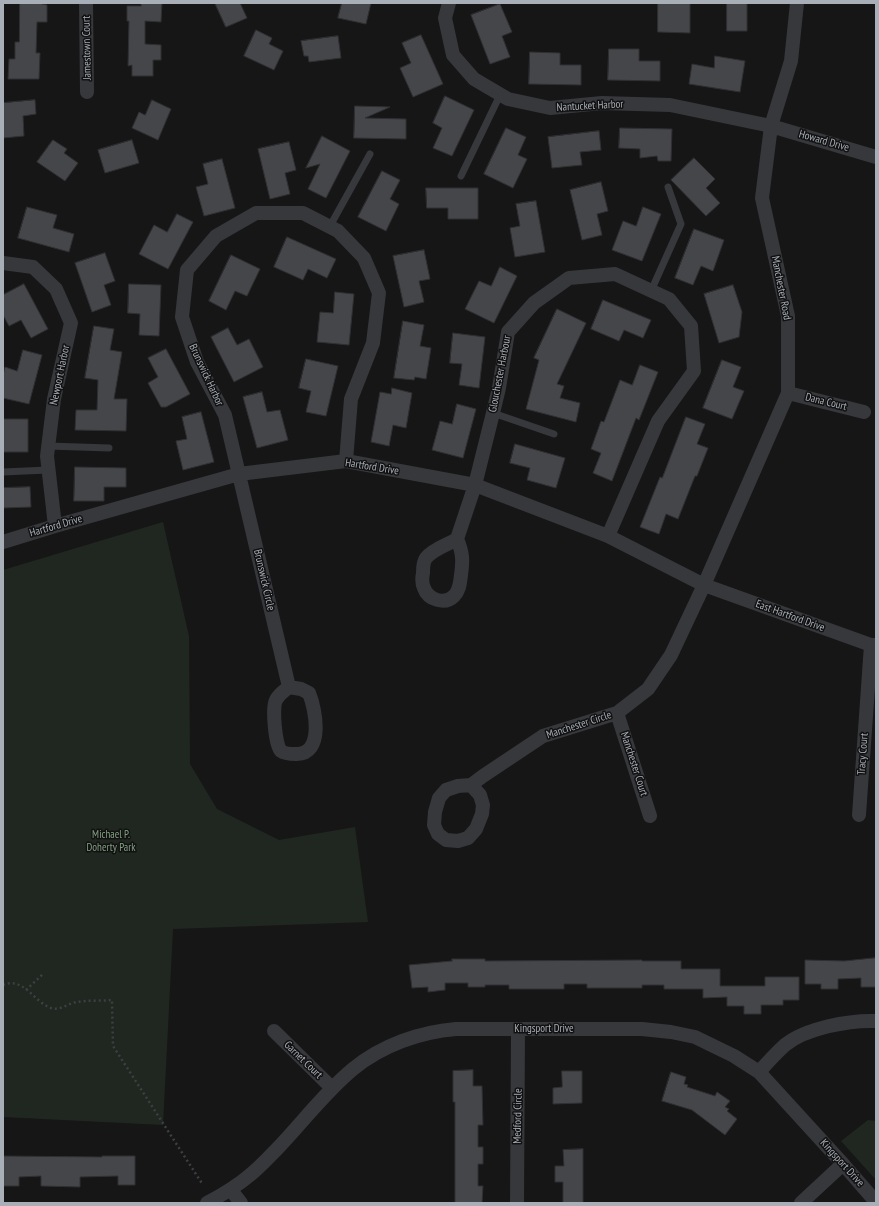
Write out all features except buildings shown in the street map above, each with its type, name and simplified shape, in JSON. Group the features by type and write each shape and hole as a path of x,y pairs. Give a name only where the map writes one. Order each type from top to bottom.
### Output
{"street":[{"name":"Jamestown Court","path":"86,3 87,92"},
{"name":"Nantucket Harbor","path":"449,3 445,18 453,55 474,79 508,99 550,108 602,103 670,105 771,126"},
{"name":"Manchester Road","path":"704,585 788,392 788,316 762,198 771,126 791,61 797,3"},
{"name":"Howard Drive","path":"771,126 876,157"},
{"name":"Brunswick Harbor","path":"239,474 225,415 197,362 182,317 187,270 216,236 256,213 303,213 338,230 364,258 379,293 373,343 351,399 346,461"},
{"name":"Newport Harbor","path":"3,263 33,267 56,289 71,322 54,399 46,456 55,526"},
{"name":"Glouchester Harbour","path":"457,539 475,485 493,413 499,388 508,332 534,303 568,278 615,274 669,299 691,326 694,371 658,421 608,536"},
{"name":"Dana Court","path":"788,392 864,412"},
{"name":"Hartford Drive","path":"3,542 239,474 346,461 475,485 608,536 704,585"},
{"name":"Brunswick Circle","path":"239,474 289,687"},
{"name":"East Hartford Drive","path":"704,585 874,645"},
{"name":"Manchester Circle","path":"471,786 483,776 544,736 617,712 648,689 671,655 704,585"},
{"name":"Tracy Court","path":"859,815 874,645"},
{"path":"289,687 301,689 309,693 312,702 316,735 314,743 308,751 301,754 287,754 280,750 278,744 274,707 276,700 281,693 289,687"},
{"name":"Manchester Court","path":"617,712 650,816"},
{"path":"759,1072 786,1045 806,1034 830,1026 876,1021"},
{"name":"Kingsport Drive","path":"207,1203 231,1190 252,1174 332,1088 354,1068 379,1051 412,1038 432,1032 456,1029 642,1029 670,1032 695,1037 734,1056 759,1072 844,1164 876,1202"},
{"name":"Medford Circle","path":"517,1203 518,1029"},
{"name":"Garnet Court","path":"274,1031 332,1088"},
{"path":"801,1203 844,1164"},
{"path":"231,1190 241,1203"}],"lane":[{"path":"461,176 500,95"},
{"path":"330,226 370,154"},
{"path":"651,290 681,224 668,186"},
{"path":"493,413 554,434"},
{"path":"48,446 109,448"},
{"path":"3,472 48,470"}],"path":[{"path":"26,990 43,974"},
{"path":"3,985 14,983 20,985 49,1007 55,1009 63,1008 77,1002 112,1000 113,1046 203,1185"}],"green space":[{"name":"Michael P. Doherty Park","path":"163,522 189,636 190,764 217,809 279,840 355,827 368,922 173,929 163,1125 3,1117 3,570"},
{"path":"868,1120 876,1121 876,1180 841,1141"}]}
